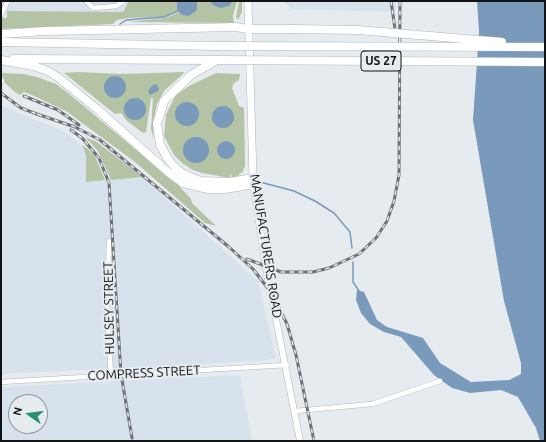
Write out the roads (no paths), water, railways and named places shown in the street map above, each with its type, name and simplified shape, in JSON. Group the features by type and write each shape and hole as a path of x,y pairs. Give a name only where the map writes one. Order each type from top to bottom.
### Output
{"highway":[{"path":"1,34 45,31 236,26 248,29 358,30 545,47"},
{"name":"US 27","path":"1,42 217,46 545,47"},
{"path":"1,59 33,66 48,71 59,78 97,109 168,172 183,183 208,189 225,189 253,181"},
{"name":"US 27","path":"1,59 545,62"},
{"path":"217,60 191,74 164,101 157,124 160,145 173,165 183,174 200,181 253,181"}],"main road":[{"name":"MANUFACTURERS ROAD","path":"248,1 253,181 266,268 287,365 300,441"}],"street":[{"path":"1,15 8,1"},
{"path":"86,1 93,8 116,6 124,1"},
{"name":"HULSEY STREET","path":"109,241 107,313 111,375"},
{"name":"COMPRESS STREET","path":"1,382 287,365"},
{"path":"295,411 372,404 440,381"}],"water":[{"path":"177,1 197,1 197,10 189,16 182,15 177,10"},
{"path":"210,1 233,1 229,6 220,8 213,5"},
{"path":"477,1 545,1 545,441 540,441 536,428 518,397 501,390 470,393 452,388 434,375 401,337 384,332 370,324 361,313 356,300 357,290 364,292 377,320 387,327 423,338 440,363 471,382 509,380 521,374 521,363 504,301 473,120 479,32"},
{"path":"115,76 119,77 125,83 125,91 119,97 115,98 111,97 105,91 104,87 105,83 111,77"},
{"path":"156,84 159,88 158,91 150,95 148,91"},
{"path":"135,98 143,101 146,109 143,117 135,120 127,117 124,109 127,101"},
{"path":"187,102 192,103 198,109 198,119 192,125 187,126 182,125 176,119 175,114 176,109 182,103"},
{"path":"219,106 227,106 234,113 234,121 227,128 219,128 212,121 212,113"},
{"path":"196,137 206,140 209,150 206,160 196,163 186,160 183,150 186,140"},
{"path":"226,141 232,144 235,150 232,156 226,159 220,156 217,150 220,144"}],"waterway":[{"path":"120,24 126,20 164,17 178,11"},
{"path":"260,182 294,191 315,201 334,213 350,232 352,248"},
{"path":"353,262 353,282 359,291"}],"railway":[{"path":"391,1 395,29"},
{"path":"247,259 281,272 313,272 329,268 359,254 376,238 387,221 394,201 399,175 400,1"},
{"path":"1,93 21,108 42,116"},
{"path":"24,96 58,110 79,125"},
{"path":"37,114 75,127 100,140 229,247 253,269 273,295 287,324 296,355 314,441"},
{"path":"71,130 82,138 99,158 109,183 121,374 132,438"}]}
